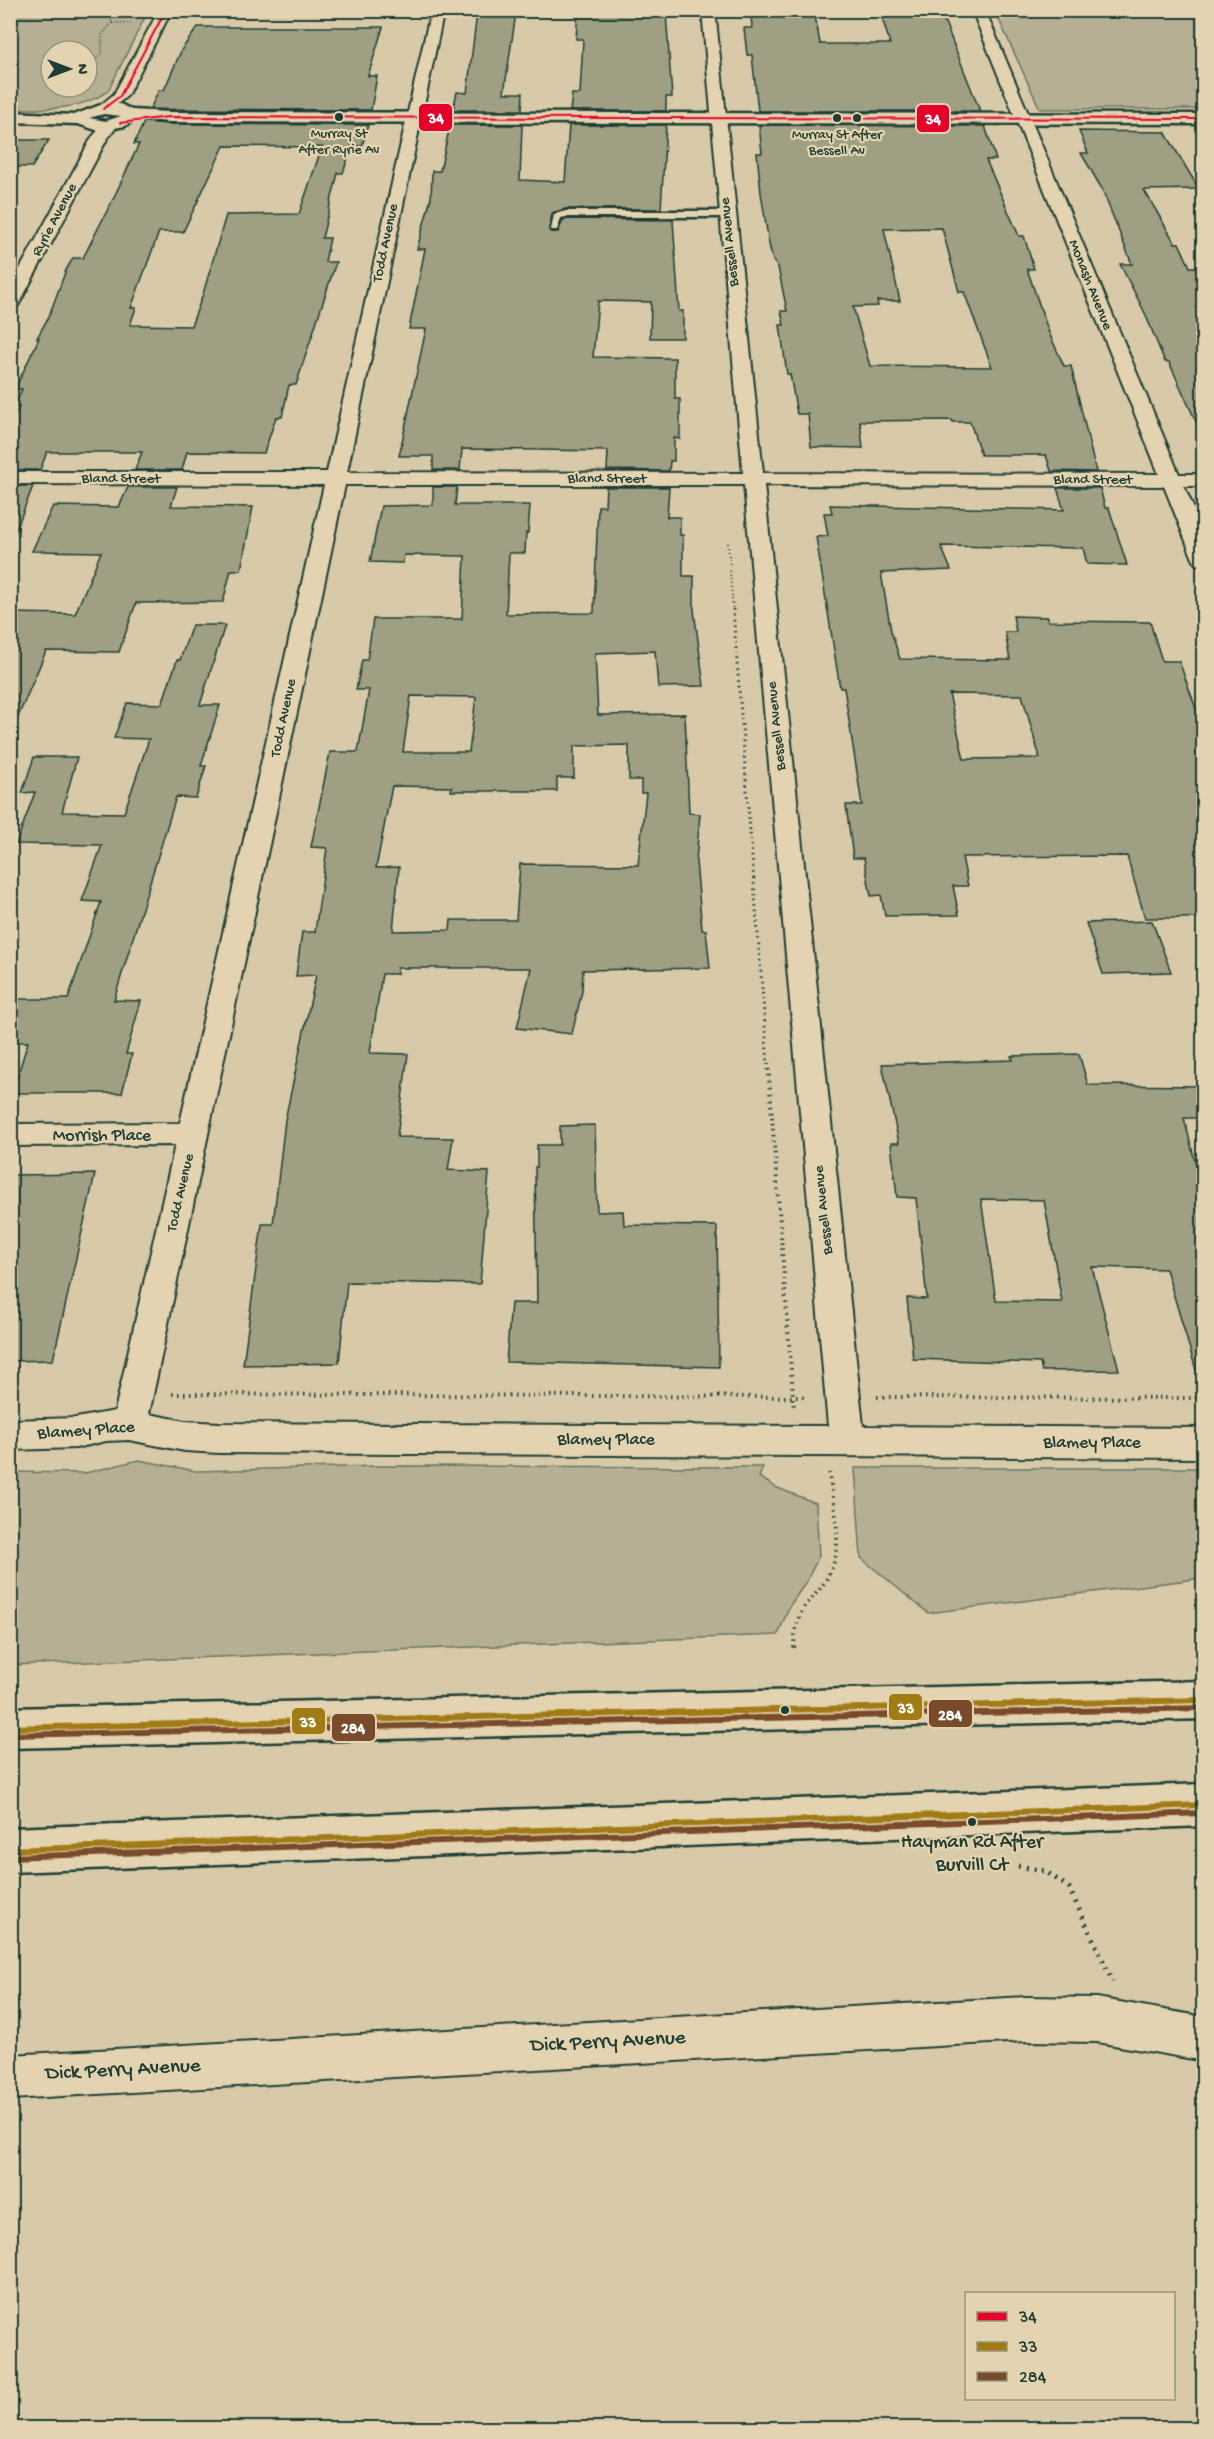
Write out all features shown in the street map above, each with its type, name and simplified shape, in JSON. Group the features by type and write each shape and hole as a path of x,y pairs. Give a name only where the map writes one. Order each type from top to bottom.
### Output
{"main road":[{"path":"103,109 107,118"},
{"path":"10,117 1203,119"},
{"path":"10,1728 1203,1700"},
{"path":"10,1850 1203,1805"}],"street":[{"name":"Ryrie Avenue","path":"10,304 166,10"},
{"name":"Todd Avenue","path":"132,1409 194,1134 334,479 438,10"},
{"name":"Bessell Avenue","path":"708,10 847,1441"},
{"name":"Monash Avenue","path":"978,10 1203,560"},
{"name":"Ryrie Avenue","path":"103,109 107,118"},
{"name":"Bland Street","path":"10,478 1203,480"},
{"name":"Morrish Place","path":"10,1135 194,1134"},
{"name":"Blamey Place","path":"10,1436 76,1433 106,1426 132,1409 209,1438 1203,1443"},
{"name":"Dick Perry Avenue","path":"10,2078 1026,2019 1097,2020 1203,2039"}],"lane":[{"path":"554,228 557,216 566,214 728,214"}],"path":[{"path":"10,17 52,11 87,11 107,15 111,18 112,23 102,35 102,54 99,57"},
{"path":"727,541 798,1465 828,1466 836,1533 832,1570 800,1609 793,1628 794,1648"},
{"path":"132,1409 793,1397 1203,1398"},
{"path":"1018,1866 1045,1872 1069,1888 1112,1978 1123,2024"}],"shaded area":[{"path":"11,10 148,10 108,91 99,97 99,39 39,39 39,99 94,99 48,109 11,109"},
{"path":"995,11 1203,11 1203,109 1040,109"},
{"path":"139,1460 196,1471 377,1466 763,1467 759,1477 775,1487 816,1503 819,1556 806,1582 789,1607 778,1635 11,1665 11,1472 85,1473"},
{"path":"855,1468 1203,1468 1203,1578 928,1613 861,1558"}],"building":[{"path":"578,11 666,13 672,97 666,97 666,111 570,111 572,94 580,94 583,39 576,39"},
{"path":"477,13 516,13 504,93 523,93 522,110 453,110 457,92 467,93"},
{"path":"881,14 931,14 933,20 944,20 980,111 758,111 752,55 747,55 744,28 752,28 751,15 815,15 820,44 890,44"},
{"path":"198,27 383,27 368,76 377,76 371,110 150,109 159,90 164,90 182,49"},
{"path":"144,122 368,125 362,146 352,146 343,173 338,173 322,238 330,238 325,262 336,262 296,385 289,385 282,417 276,417 264,453 187,452 182,470 135,470 142,452 47,452 40,470 10,470 10,423 19,407 14,407 22,389 15,389 49,316 66,270 73,258 83,258 139,144 134,144","holes":["224,146 322,147 299,214 226,215 203,294 191,326 130,325 136,308 131,308 159,232 183,232"]},
{"path":"450,125 522,125 520,180 565,182 569,125 666,125 661,209 565,209 552,214 549,230 558,232 563,220 566,219 673,220 679,311 683,311 683,338 650,338 651,302 598,301 593,357 675,358 675,399 680,399 680,439 674,438 674,461 670,461 669,471 607,470 608,451 462,449 460,470 433,470 433,456 399,456 426,329 409,329 425,249 417,249 431,198 432,171 440,171"},
{"path":"759,125 985,126 996,160 986,160 1019,236 1024,236 1034,269 1027,269 1049,333 1064,366 1071,366 1096,472 1051,471 1046,455 981,455 970,422 953,422 952,420 860,421 863,448 811,447 808,414 797,414 790,374 787,374 780,325 784,325 781,311 787,311 778,267 773,261 769,244 757,153 762,153","holes":["942,228 959,292 964,292 992,367 870,366 853,307 878,306 877,301 900,301 884,229"]},
{"path":"1079,131 1165,132 1199,189 1144,190 1175,243 1179,243 1190,267 1203,267 1203,437 1169,362 1165,362 1144,311 1120,264 1132,264 1102,189 1081,153 1088,153"},
{"path":"10,140 49,140 32,167 10,167"},
{"path":"10,486 33,486 12,540 10,540"},
{"path":"128,487 177,487 171,506 253,507 241,570 231,570 223,602 136,603 119,652 46,651 10,736 10,613 75,614 101,552 32,551 53,506 119,507"},
{"path":"433,487 457,487 455,505 530,505 525,553 509,553 506,614 594,613 598,506 605,506 606,487 669,487 667,517 680,517 680,535 683,535 683,576 694,576 694,610 704,686 658,687 655,651 595,653 598,715 685,714 689,813 700,814 696,861 702,930 706,930 710,968 583,970 582,991 572,1034 517,1028 531,968 397,968 397,974 382,974 370,1053 408,1054 397,1137 453,1138 448,1170 489,1172 480,1284 347,1282 339,1363 243,1365 262,1224 273,1224 285,1120 316,975 296,976 302,932 315,932 327,848 311,847 330,752 358,752 369,690 356,690 362,660 367,660 373,619 462,619 465,556 404,555 403,563 370,562 381,506 433,505","holes":["411,696 476,697 469,752 403,752","629,745 629,780 641,780 641,793 646,793 638,865 520,864 516,920 451,920 450,930 393,931 399,867 376,868 392,786 452,787 451,791 557,791 557,778 574,778 574,746"]},
{"path":"1057,488 1100,488 1105,508 1109,508 1127,565 1087,564 1083,548 941,546 951,570 881,573 891,631 900,659 1010,660 1005,632 1016,632 1013,616 1048,617 1048,621 1150,622 1162,661 1179,661 1199,717 1203,717 1203,918 1145,918 1127,856 962,857 968,886 953,886 959,915 885,916 881,895 871,896 864,858 853,858 846,805 862,805 844,688 840,688 816,537 828,536 824,513 832,513 830,505 1064,510","holes":["949,694 1022,695 1040,758 964,759"]},
{"path":"192,625 225,625 200,705 220,705 201,766 206,766 196,798 176,797 114,1000 141,1001 126,1054 132,1054 122,1093 12,1093 28,1042 10,1042 10,999 68,999 101,902 82,901 102,845 16,844 35,792 22,793 34,757 77,757 62,812 124,813 149,739 114,738 127,703 162,704"},
{"path":"1152,921 1171,972 1103,974 1086,923"},
{"path":"1079,1054 1088,1085 1203,1086 1203,1118 1184,1118 1203,1192 1203,1369 1196,1370 1166,1269 1092,1267 1119,1370 1042,1371 1040,1363 913,1359 907,1298 927,1299 916,1198 897,1197 891,1143 899,1143 882,1064 1013,1060 1011,1056","holes":["981,1199 1044,1200 1062,1302 996,1301"]},
{"path":"595,1125 597,1212 623,1211 624,1225 717,1226 719,1367 506,1362 511,1303 537,1303 535,1167 537,1167 537,1145 560,1145 560,1126"},
{"path":"95,1174 53,1360 10,1361 10,1175"}],"transit line":[{"name":"34","path":"103,109 120,96 166,10"},
{"name":"34","path":"120,123 168,117 1204,119"},
{"name":"33","path":"10,1728 1204,1700"},
{"name":"284","path":"10,1735 1204,1708"},
{"name":"33","path":"10,1850 1204,1805"},
{"name":"284","path":"10,1857 1204,1813"}],"place":[{"name":"Murray St After Ryrie Av","path":"339,117"},
{"name":"Murray St After Bessell Av","path":"837,118"},
{"name":"Hayman Rd After Burvill Ct","path":"972,1822"}]}
